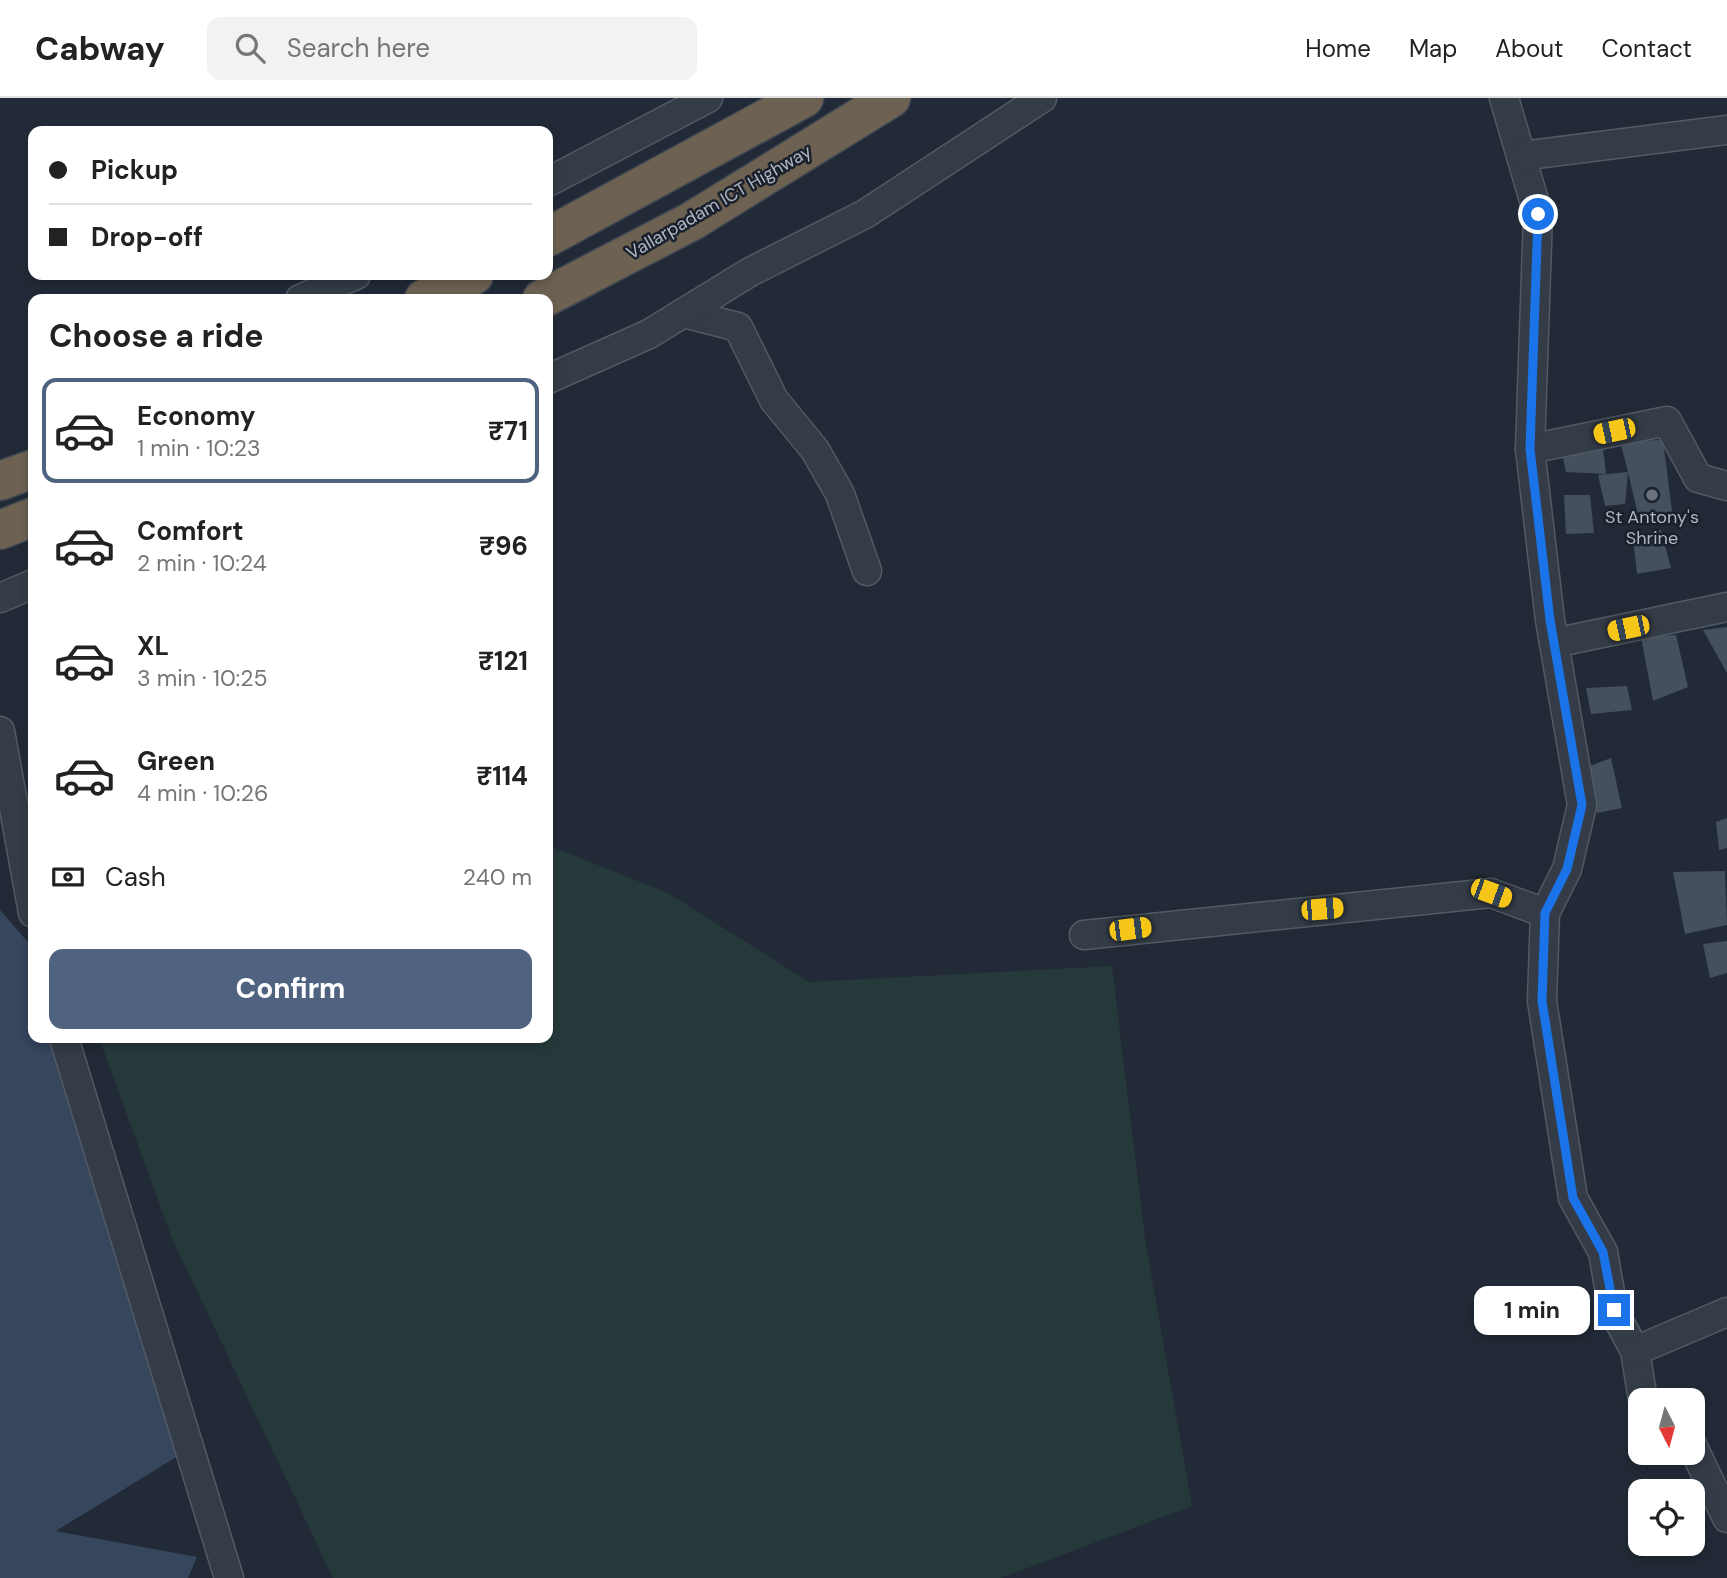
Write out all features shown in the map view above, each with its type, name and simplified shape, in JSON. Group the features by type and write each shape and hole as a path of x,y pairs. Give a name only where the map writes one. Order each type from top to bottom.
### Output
{"highway":[{"path":"553,234 804,98"},
{"name":"Vallarpadam ICT Highway","path":"552,294 692,221 891,98"},
{"path":"434,294 464,280"},
{"path":"0,481 28,471"},
{"path":"0,530 28,519"}],"street":[{"path":"553,179 708,98"},
{"path":"553,377 649,334 750,272 865,214 1042,98"},
{"path":"1504,98 1538,214 1530,449 1554,643 1582,805 1567,869 1545,913 1542,1001 1573,1198 1603,1252 1614,1310 1635,1352 1641,1388"},
{"path":"1522,156 1727,130"},
{"path":"312,294 344,280"},
{"path":"684,313 738,327 775,400 815,450 840,494 867,571"},
{"path":"1530,449 1667,421 1699,478 1727,486"},
{"path":"0,598 28,586"},
{"path":"1554,643 1727,607"},
{"path":"0,731 28,885"},
{"path":"1084,935 1491,893 1545,913"},
{"path":"66,1043 229,1578"},
{"path":"1635,1352 1727,1312"},
{"path":"1702,1465 1727,1518"}],"shaded area":[{"path":"553,847 668,893 809,982 1112,966 1145,1239 1192,1506 1001,1578 333,1578 171,1236 101,1043 553,1043"}],"water":[{"path":"0,910 28,942 28,1043 61,1043 178,1456 56,1531 197,1557 188,1578 0,1578"}],"building":[{"name":"St Antony's Shrine","path":"1663,440 1673,519 1640,524 1620,441"},
{"path":"1603,448 1606,474 1566,472 1562,453"},
{"path":"1628,472 1625,504 1605,506 1598,475"},
{"path":"1564,495 1590,495 1594,533 1566,534"},
{"path":"1661,530 1671,568 1637,574 1633,537"},
{"path":"1727,627 1727,673 1703,630"},
{"path":"1676,635 1688,687 1653,701 1641,637"},
{"path":"1627,686 1632,710 1591,714 1586,688"},
{"path":"1611,758 1622,808 1597,813 1587,767"},
{"path":"1727,818 1727,848 1719,850 1716,822"},
{"path":"1725,871 1727,925 1685,934 1673,872"},
{"path":"1727,941 1727,973 1710,978 1703,944"}],"place":[{"name":"St Antony's Shrine","path":"1652,495"}],"route":[{"path":"1538,214 1530,371 1530,449 1550,620 1582,805 1567,869 1545,913 1542,1001 1573,1198 1603,1252 1614,1310"}]}
